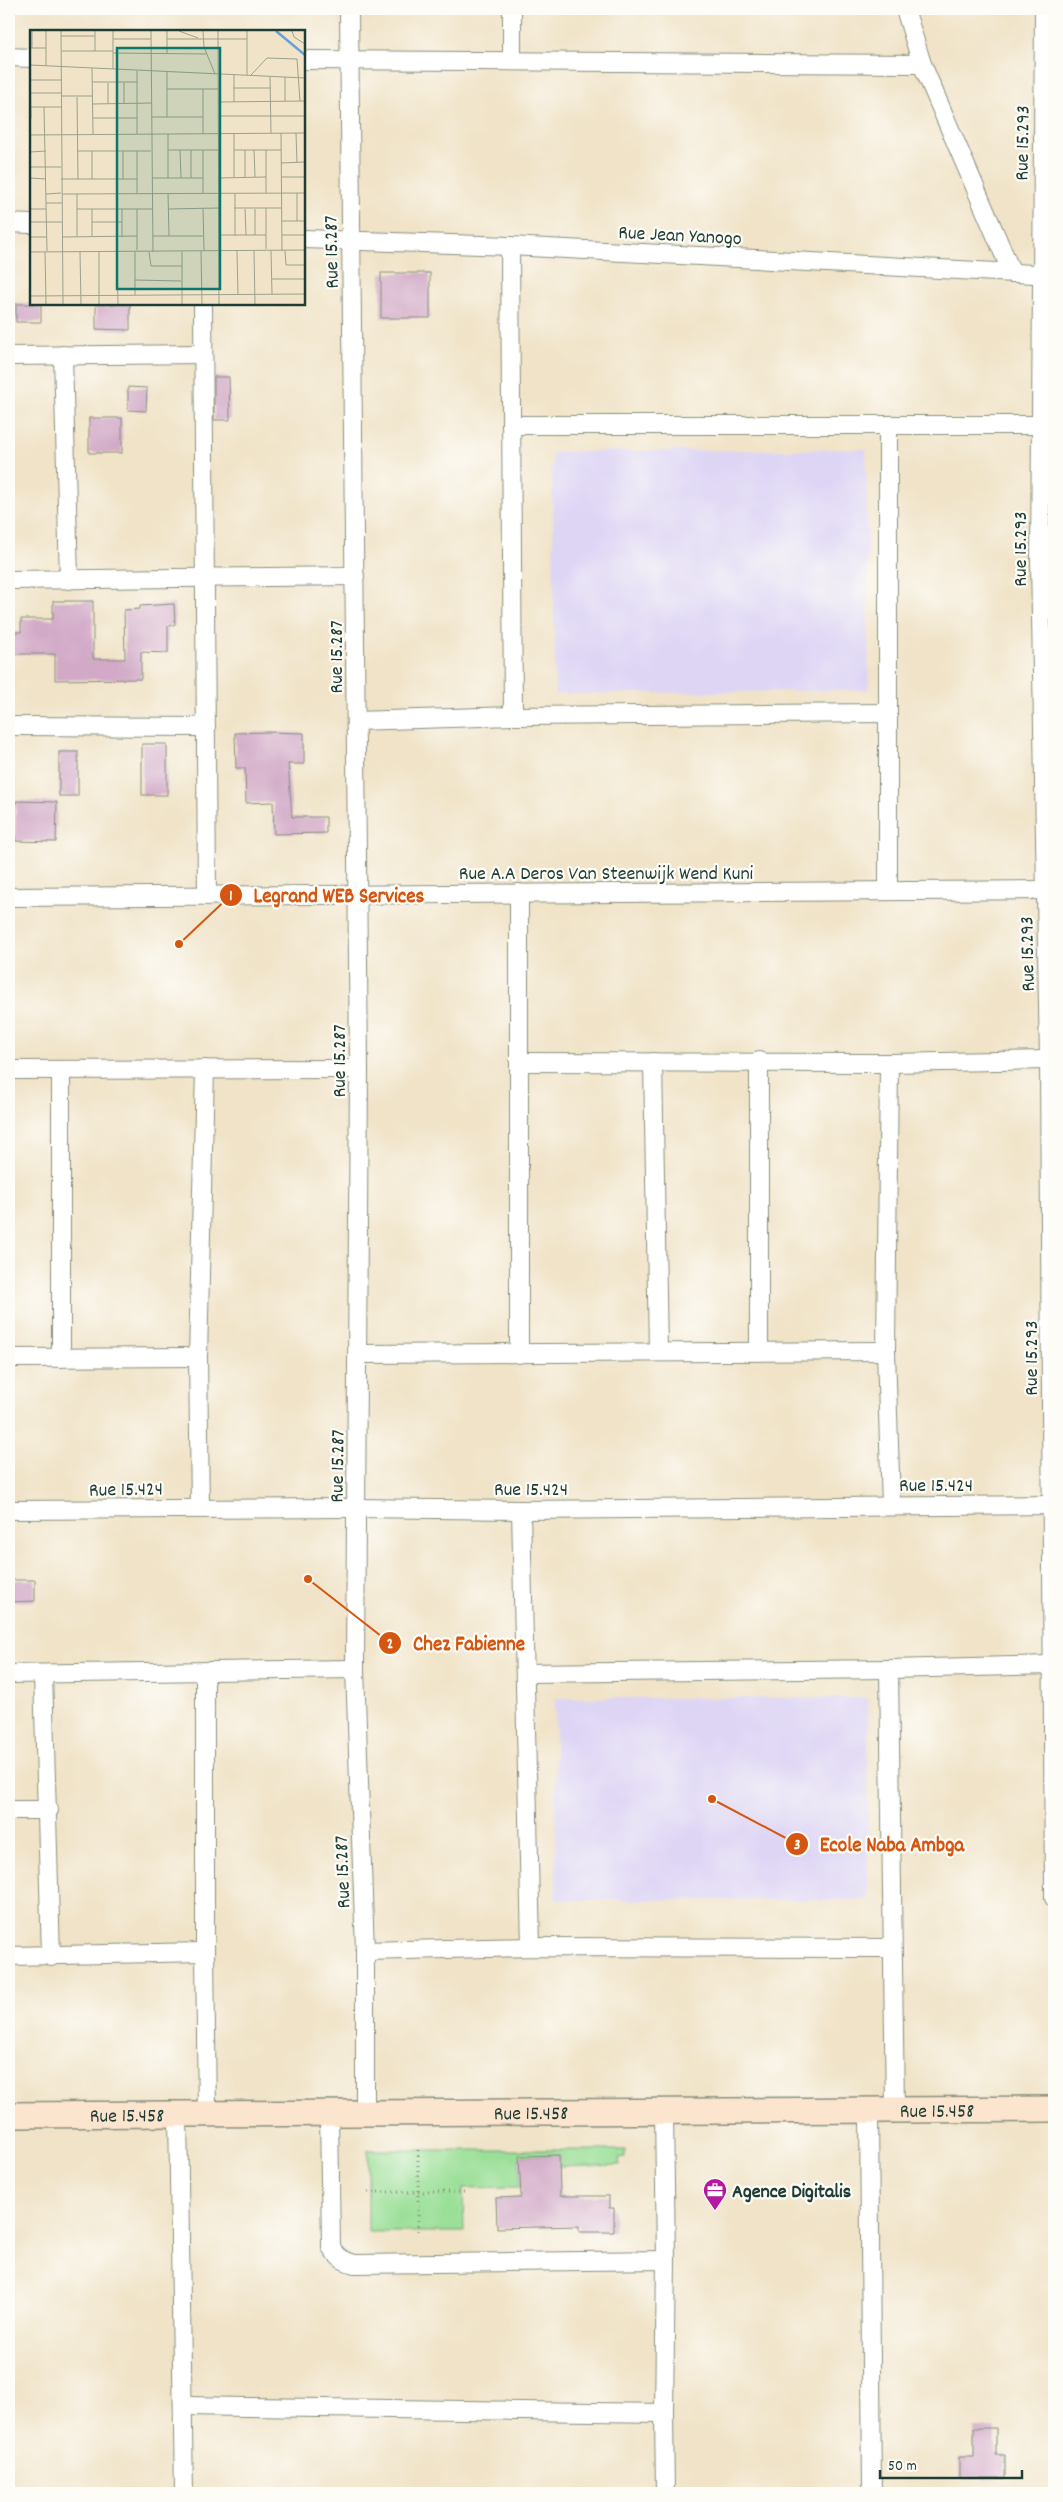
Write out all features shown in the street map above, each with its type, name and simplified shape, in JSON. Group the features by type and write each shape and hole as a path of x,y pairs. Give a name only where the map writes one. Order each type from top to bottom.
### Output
{"main road":[{"name":"Rue 15.458","path":"9,2114 365,2114 1054,2108"}],"street":[{"name":"Rue 15.287","path":"350,9 360,1069 355,1669 365,1951 365,2114"},
{"path":"512,9 512,61"},
{"path":"904,9 922,64 1012,273"},
{"name":"Rue 15.293","path":"1044,9 1048,275 1041,425 1047,560 1049,708 1054,1898"},
{"path":"9,57 30,58"},
{"path":"305,60 922,64"},
{"path":"9,223 30,224"},
{"name":"Rue Jean Yanogo","path":"305,239 510,246 1048,275"},
{"path":"510,246 513,716"},
{"path":"203,305 207,896"},
{"path":"9,356 203,354"},
{"path":"64,355 69,580"},
{"path":"511,425 1041,425"},
{"path":"888,426 888,891"},
{"path":"9,580 355,576"},
{"path":"356,721 513,716 888,713"},
{"path":"9,726 206,727"},
{"name":"Rue A.A Deros Van Steenwijk Wend Kuni","path":"9,897 1050,890"},
{"path":"519,893 519,1354"},
{"path":"519,1062 759,1061 889,1063 1049,1060"},
{"path":"759,1061 759,1351"},
{"path":"653,1062 658,1352"},
{"path":"889,1063 886,1351 891,1506"},
{"path":"200,1508 198,1357 204,1069"},
{"path":"9,1070 360,1069"},
{"path":"61,1070 61,1358"},
{"path":"359,1354 886,1351"},
{"path":"9,1358 198,1357"},
{"name":"Rue 15.424","path":"9,1510 356,1508 521,1510 1052,1505"},
{"path":"521,1510 531,1947"},
{"path":"526,1673 889,1669 1053,1665"},
{"path":"9,1674 355,1669"},
{"path":"889,1669 894,2110"},
{"path":"206,1672 205,1952 207,2114"},
{"path":"43,1674 49,1810 51,1957"},
{"path":"9,1810 49,1810"},
{"path":"365,1951 531,1947 891,1948"},
{"path":"9,1956 51,1957 205,1952"},
{"path":"869,2110 872,2493"},
{"path":"664,2112 666,2260 665,2493"},
{"path":"178,2114 184,2493"},
{"path":"329,2114 331,2247 337,2257 345,2262 355,2264 666,2260"},
{"path":"184,2406 664,2413"}],"path":[{"path":"418,2150 418,2232"},
{"path":"368,2192 464,2192"}],"shaded area":[{"path":"866,449 869,690 555,694 552,452"},
{"path":"555,1698 868,1698 868,1900 556,1900"}],"green space":[{"path":"368,2150 625,2150 625,2157 619,2158 620,2165 559,2167 559,2155 520,2156 520,2187 463,2188 464,2232 368,2232"}],"building":[{"path":"381,273 430,273 430,318 381,318"},
{"path":"16,304 41,305 41,322 16,322"},
{"path":"96,305 130,305 130,330 96,329"},
{"path":"214,377 229,377 230,420 214,420"},
{"path":"128,387 147,388 146,411 128,410"},
{"path":"89,418 122,418 122,453 89,453"},
{"path":"53,601 93,601 93,659 125,659 124,610 140,609 140,606 174,604 175,625 168,626 168,653 141,652 141,679 55,680 55,654 9,654 9,632 21,632 21,619 53,619"},
{"path":"235,733 304,733 304,764 288,764 292,817 326,817 326,833 274,834 273,802 246,803 245,768 236,768"},
{"path":"142,744 167,744 167,795 142,795"},
{"path":"59,752 78,752 78,796 59,796"},
{"path":"16,801 57,802 56,842 15,841"},
{"path":"9,1580 35,1580 35,1601 9,1602"},
{"path":"559,2155 560,2196 609,2196 609,2208 614,2208 614,2232 579,2232 579,2226 497,2228 496,2198 521,2197 519,2156"},
{"path":"974,2428 996,2428 996,2455 1005,2455 1005,2478 959,2478 959,2457 974,2457"}],"place":[{"name":"Legrand WEB Services","path":"179,944"},
{"name":"Chez Fabienne","path":"308,1579"},
{"name":"Ecole Naba Ambga","path":"712,1799"},
{"name":"Agence Digitalis","path":"715,2211"}]}
